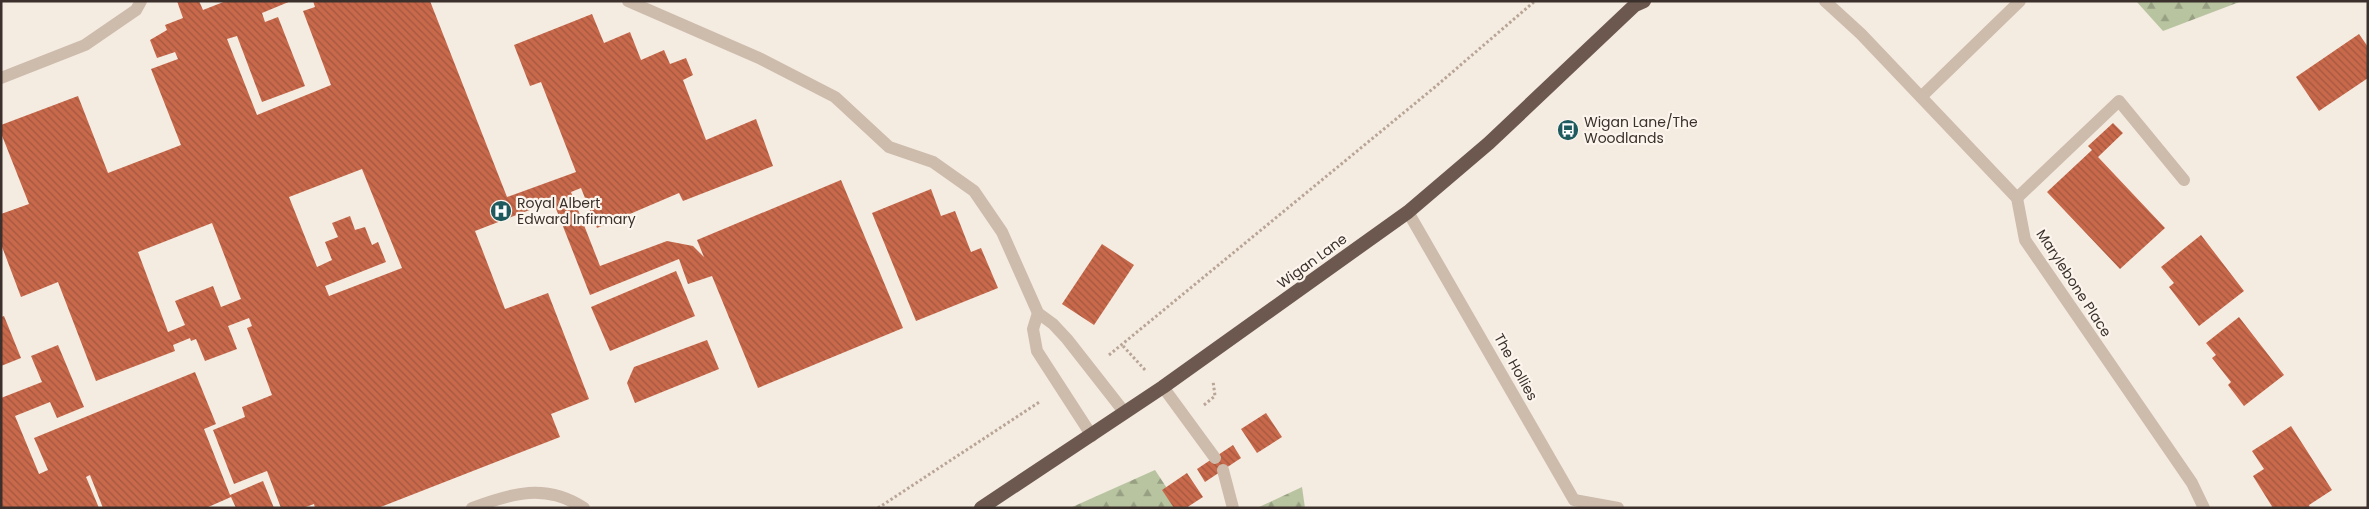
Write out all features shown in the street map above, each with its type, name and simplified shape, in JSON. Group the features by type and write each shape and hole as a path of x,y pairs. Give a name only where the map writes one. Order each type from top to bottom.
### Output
{"highway":[{"name":"Wigan Lane","path":"981,508 1163,387 1408,212 1488,143 1639,3"}],"street":[{"path":"1,78 85,45 136,10 142,1"},
{"path":"628,1 759,58 835,97 889,147 933,162 974,191 1002,232 1038,313 1062,334 1125,413"},
{"path":"1825,1 1861,34 2017,198 2119,101 2184,180"},
{"path":"1921,97 2020,1"},
{"name":"Marylebone Place","path":"2017,198 2025,240 2192,483 2204,508"},
{"name":"The Hollies","path":"1408,212 1571,504 1618,508"},
{"path":"1038,313 1033,329 1037,351 1092,436"},
{"path":"1163,387 1215,458"},
{"path":"1223,470 1233,508"},
{"path":"472,508 507,495 547,492 584,508"}],"path":[{"path":"1088,369 1123,346 1535,1"},
{"path":"1123,346 1163,387"},
{"path":"1186,419 1215,396 1210,354"},
{"path":"878,508 1060,388"}],"green space":[{"path":"2136,1 2242,1 2163,31"},
{"path":"1155,470 1180,508 1070,508"},
{"path":"1302,487 1305,508 1257,508"}],"building":[{"path":"177,1 199,1 203,10 226,1 291,1 262,13 265,22 278,17 305,86 262,102 237,36 227,39 257,115 331,85 303,11 315,7 313,1 430,1 507,197 576,172 541,82 530,86 514,45 592,14 604,43 630,32 641,60 664,50 670,64 686,58 693,75 683,80 706,140 756,119 773,166 683,201 679,193 597,228 581,188 571,192 600,266 667,241 693,246 704,257 697,240 841,180 903,328 758,388 712,276 688,284 679,259 590,295 553,201 475,231 505,309 548,293 589,399 551,414 560,437 378,508 315,508 314,504 303,508 281,508 267,471 234,484 213,430 245,417 242,407 272,395 247,328 252,326 249,318 228,326 237,349 205,361 196,339 191,341 190,338 173,345 175,351 96,381 58,282 21,297 1,244 1,214 29,204 1,133 1,125 78,96 108,173 181,145 151,69 178,59 175,52 157,58 150,40 167,30 165,25 183,18","holes":["362,169 402,268 329,296 325,286 386,262 378,242 372,245 365,227 355,230 350,216 332,223 338,237 325,242 332,260 317,267 289,197","212,223 241,299 221,307 213,286 175,301 185,325 168,332 138,252"]},
{"path":"2359,34 2368,47 2368,78 2319,111 2296,77"},
{"path":"2113,123 2123,133 2098,157 2165,228 2120,269 2047,192 2092,150 2088,146"},
{"path":"931,189 941,216 955,211 971,252 981,248 998,288 916,321 872,213"},
{"path":"2201,235 2244,291 2199,326 2169,287 2174,283 2161,267"},
{"path":"1102,244 1134,265 1094,325 1062,304"},
{"path":"676,271 695,316 610,351 591,307"},
{"path":"4,316 21,358 1,366 1,317"},
{"path":"2239,317 2284,375 2244,406 2228,385 2231,382 2212,358 2216,355 2206,343"},
{"path":"707,340 719,369 635,403 627,383 634,367"},
{"path":"58,345 84,407 57,418 50,402 15,416 39,474 48,470 34,438 195,372 216,424 204,429 230,495 263,481 274,508 236,508 231,497 206,508 103,508 90,475 86,477 99,508 1,508 1,398 42,382 31,356"},
{"path":"1266,413 1282,437 1257,453 1241,429"},
{"path":"2291,426 2332,490 2309,505 2310,508 2273,508 2253,476 2264,469 2252,451"},
{"path":"1233,445 1241,458 1205,482 1197,469"},
{"path":"1187,473 1203,497 1186,508 1174,508 1162,490"}],"place":[{"name":"Wigan Lane/The Woodlands","path":"1568,130"},
{"name":"Royal Albert Edward Infirmary","path":"501,211"}]}
